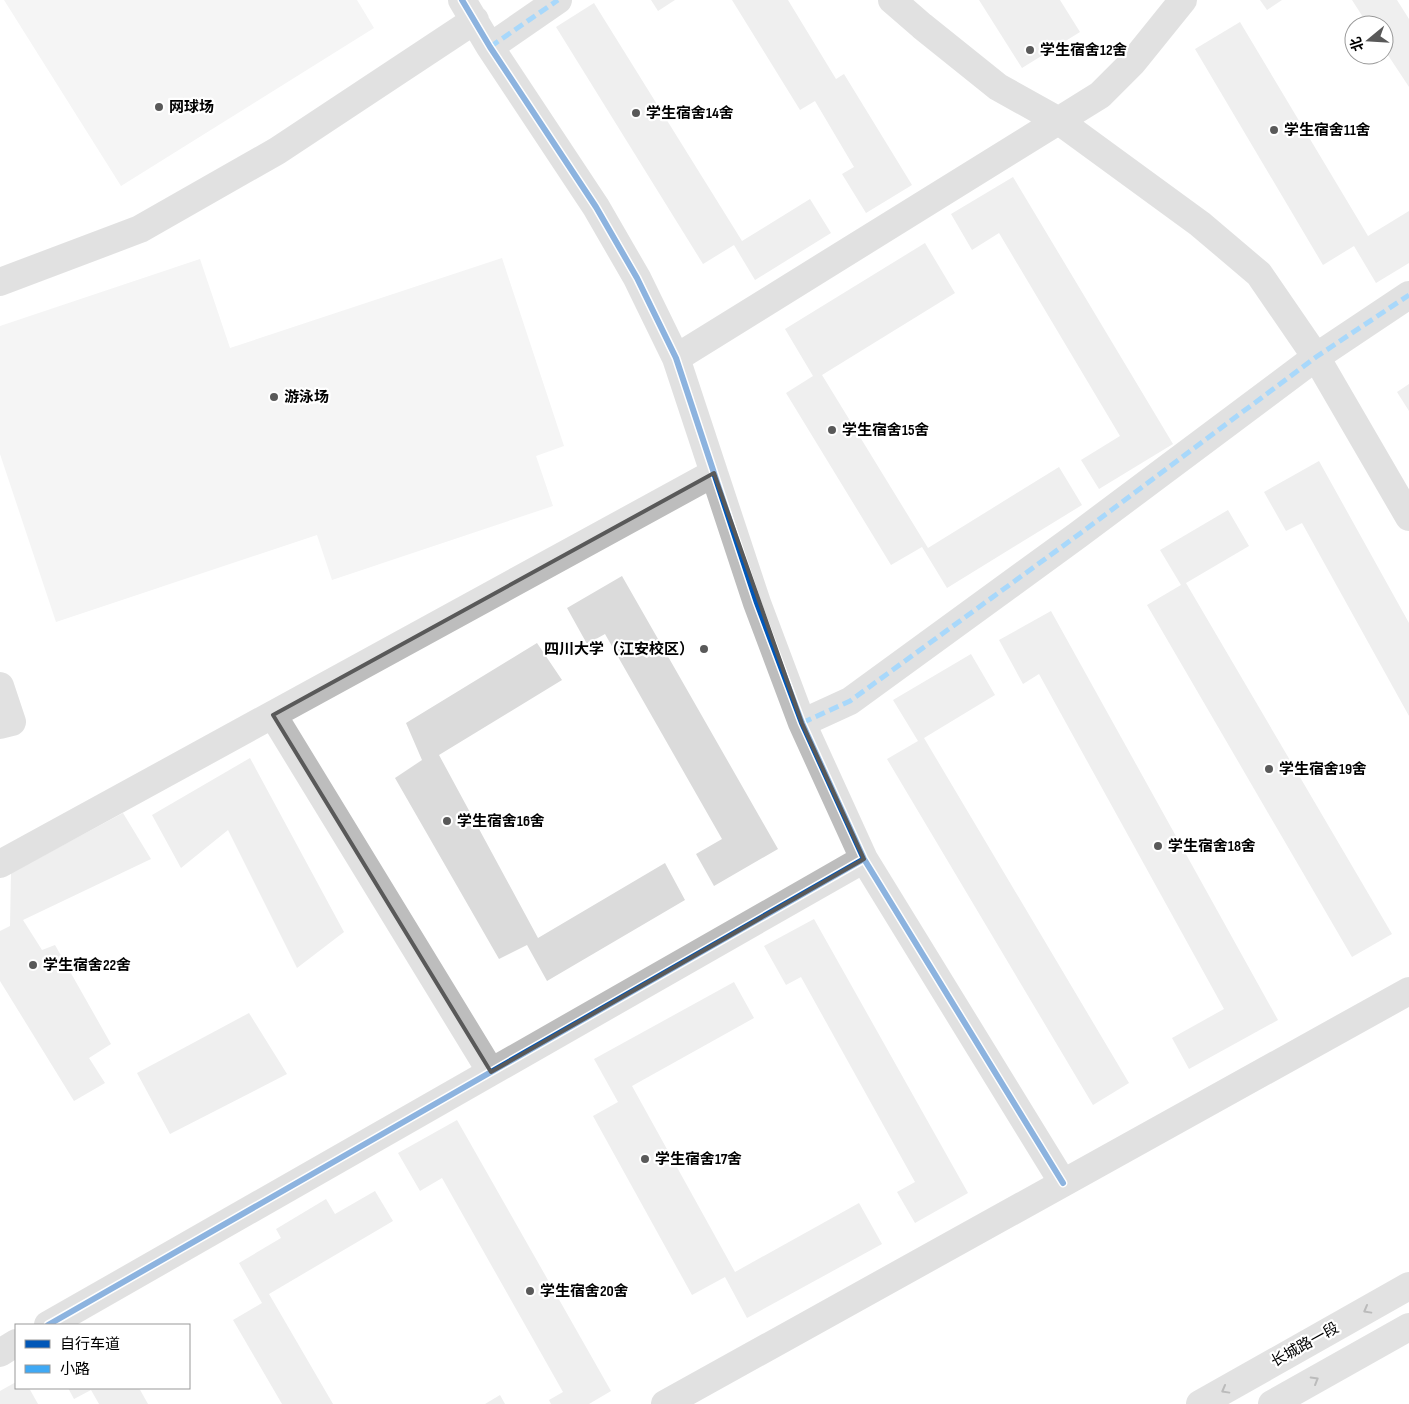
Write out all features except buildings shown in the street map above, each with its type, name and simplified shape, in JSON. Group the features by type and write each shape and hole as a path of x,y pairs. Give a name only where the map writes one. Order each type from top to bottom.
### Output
{"main road":[{"name":"长城路一段","path":"1200,1404 1409,1286"},
{"path":"1272,1404 1409,1327"}],"street":[{"path":"490,47 558,0"},
{"path":"892,0 998,88 1059,121 1200,224 1259,274 1316,356 1409,516"},
{"path":"676,358 1100,95 1133,62 1183,0"},
{"path":"0,282 140,229 277,151 468,10 490,47 596,207 637,278 676,358 757,603 802,723 864,859 1063,1183"},
{"path":"802,723 850,701 1078,535 1316,356 1409,295"},
{"path":"0,864 714,473"},
{"path":"0,686 12,722 0,725"},
{"path":"273,715 490,1072"},
{"path":"50,1324 864,859"},
{"path":"665,1404 1409,991"},
{"path":"0,1352 15,1344"}],"highlighted area":[{"path":"714,473 802,723 864,859 491,1072 273,715"}],"shaded area":[{"name":"网球场","path":"4,0 357,0 374,28 121,186"},
{"name":"游泳场","path":"502,258 564,446 536,456 553,506 332,580 317,535 56,622 0,454 0,326 200,259 230,348"}],"marked path":[{"path":"490,47 558,0"},
{"path":"802,723 850,701 1078,535 1316,357 1409,295"}],"cycle path":[{"path":"462,0 490,47 596,207 637,278 676,358 757,603 802,723 864,859 1063,1183"},
{"path":"50,1324 864,859"}],"place":[{"name":"学生宿舍12舍","path":"1030,50"},
{"name":"网球场","path":"159,107"},
{"name":"学生宿舍14舍","path":"636,113"},
{"name":"学生宿舍11舍","path":"1274,130"},
{"name":"游泳场","path":"274,397"},
{"name":"学生宿舍15舍","path":"832,430"},
{"name":"四川大学（江安校区）","path":"704,649"},
{"name":"学生宿舍19舍","path":"1269,769"},
{"name":"学生宿舍16舍","path":"447,821"},
{"name":"学生宿舍18舍","path":"1158,846"},
{"name":"学生宿舍22舍","path":"33,965"},
{"name":"学生宿舍17舍","path":"645,1159"},
{"name":"学生宿舍20舍","path":"530,1291"}]}
